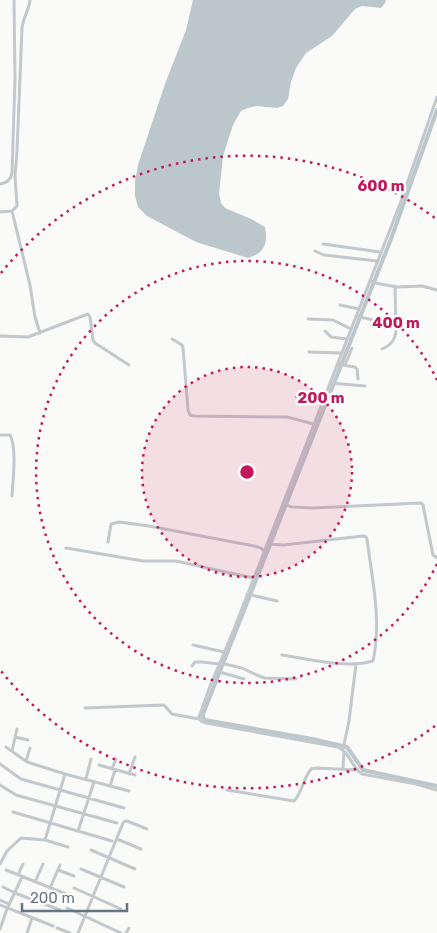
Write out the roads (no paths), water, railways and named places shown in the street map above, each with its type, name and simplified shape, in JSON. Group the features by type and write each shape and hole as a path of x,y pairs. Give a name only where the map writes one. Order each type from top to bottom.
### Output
{"street":[{"path":"0,184 6,183 12,173 15,78 14,0"},
{"path":"0,212 12,210 17,206 18,200 15,176 22,28 23,19 30,0"},
{"path":"199,719 199,714 216,671 221,664 264,551 270,545 341,353 351,329 359,316 359,309 372,282 380,252 400,204 437,97"},
{"path":"12,210 40,333"},
{"path":"323,244 380,252"},
{"path":"315,251 324,255 377,261"},
{"path":"372,282 395,286 422,286 437,290"},
{"path":"382,349 393,342 396,332 395,286"},
{"path":"340,305 359,309"},
{"path":"0,336 24,338 88,314 95,343 129,365"},
{"path":"359,316 396,324"},
{"path":"308,319 333,320 351,329"},
{"path":"325,331 331,337 347,339"},
{"path":"172,339 182,345 183,348 190,415 289,417 314,424"},
{"path":"345,365 352,348"},
{"path":"309,352 341,353"},
{"path":"337,364 352,366 357,369 358,379"},
{"path":"330,383 365,386"},
{"path":"296,397 312,396 324,400"},
{"path":"0,435 10,435 12,439 12,496"},
{"path":"285,505 313,508 421,504 423,505 433,555 437,558"},
{"path":"108,542 111,524 119,522 254,546 264,551"},
{"path":"270,545 366,537 376,611 373,662 356,664 334,663 282,655"},
{"path":"66,548 143,561 176,561 253,578"},
{"path":"248,594 277,601"},
{"path":"193,645 224,652"},
{"path":"192,666 194,662 221,664 242,668 265,678 296,679"},
{"path":"343,769 344,747 350,721 356,664"},
{"path":"216,671 244,679"},
{"path":"85,708 164,705 172,714 199,719 206,723 344,747"},
{"path":"12,751 17,729"},
{"path":"15,737 28,740"},
{"path":"6,747 26,761 65,774 129,791"},
{"path":"344,747 357,770 362,774 437,790"},
{"path":"26,761 30,748"},
{"path":"129,774 135,757"},
{"path":"86,780 91,759"},
{"path":"110,786 116,759"},
{"path":"0,764 21,779 124,808"},
{"path":"99,765 135,775"},
{"path":"227,790 294,801 298,797 306,776 311,769 357,770"},
{"path":"45,840 65,774"},
{"path":"78,831 94,782"},
{"path":"0,785 16,796 117,823"},
{"path":"13,812 112,841"},
{"path":"78,933 125,821 148,830"},
{"path":"0,864 7,851 21,838 45,840 68,846"},
{"path":"117,839 141,849"},
{"path":"91,850 135,869"},
{"path":"18,875 23,864"},
{"path":"35,882 43,864"},
{"path":"50,888 60,865"},
{"path":"81,869 124,887"},
{"path":"6,870 66,894"},
{"path":"58,870 74,876"},
{"path":"0,929 22,877"},
{"path":"3,887 60,910"},
{"path":"74,888 121,909"},
{"path":"0,900 9,904"},
{"path":"0,905 70,933"},
{"path":"67,908 122,933"},
{"path":"27,933 32,918"},
{"path":"126,933 129,928"}],"waterway":[{"path":"437,110 391,239 203,714 205,720 347,747 363,770 437,786"}]}
